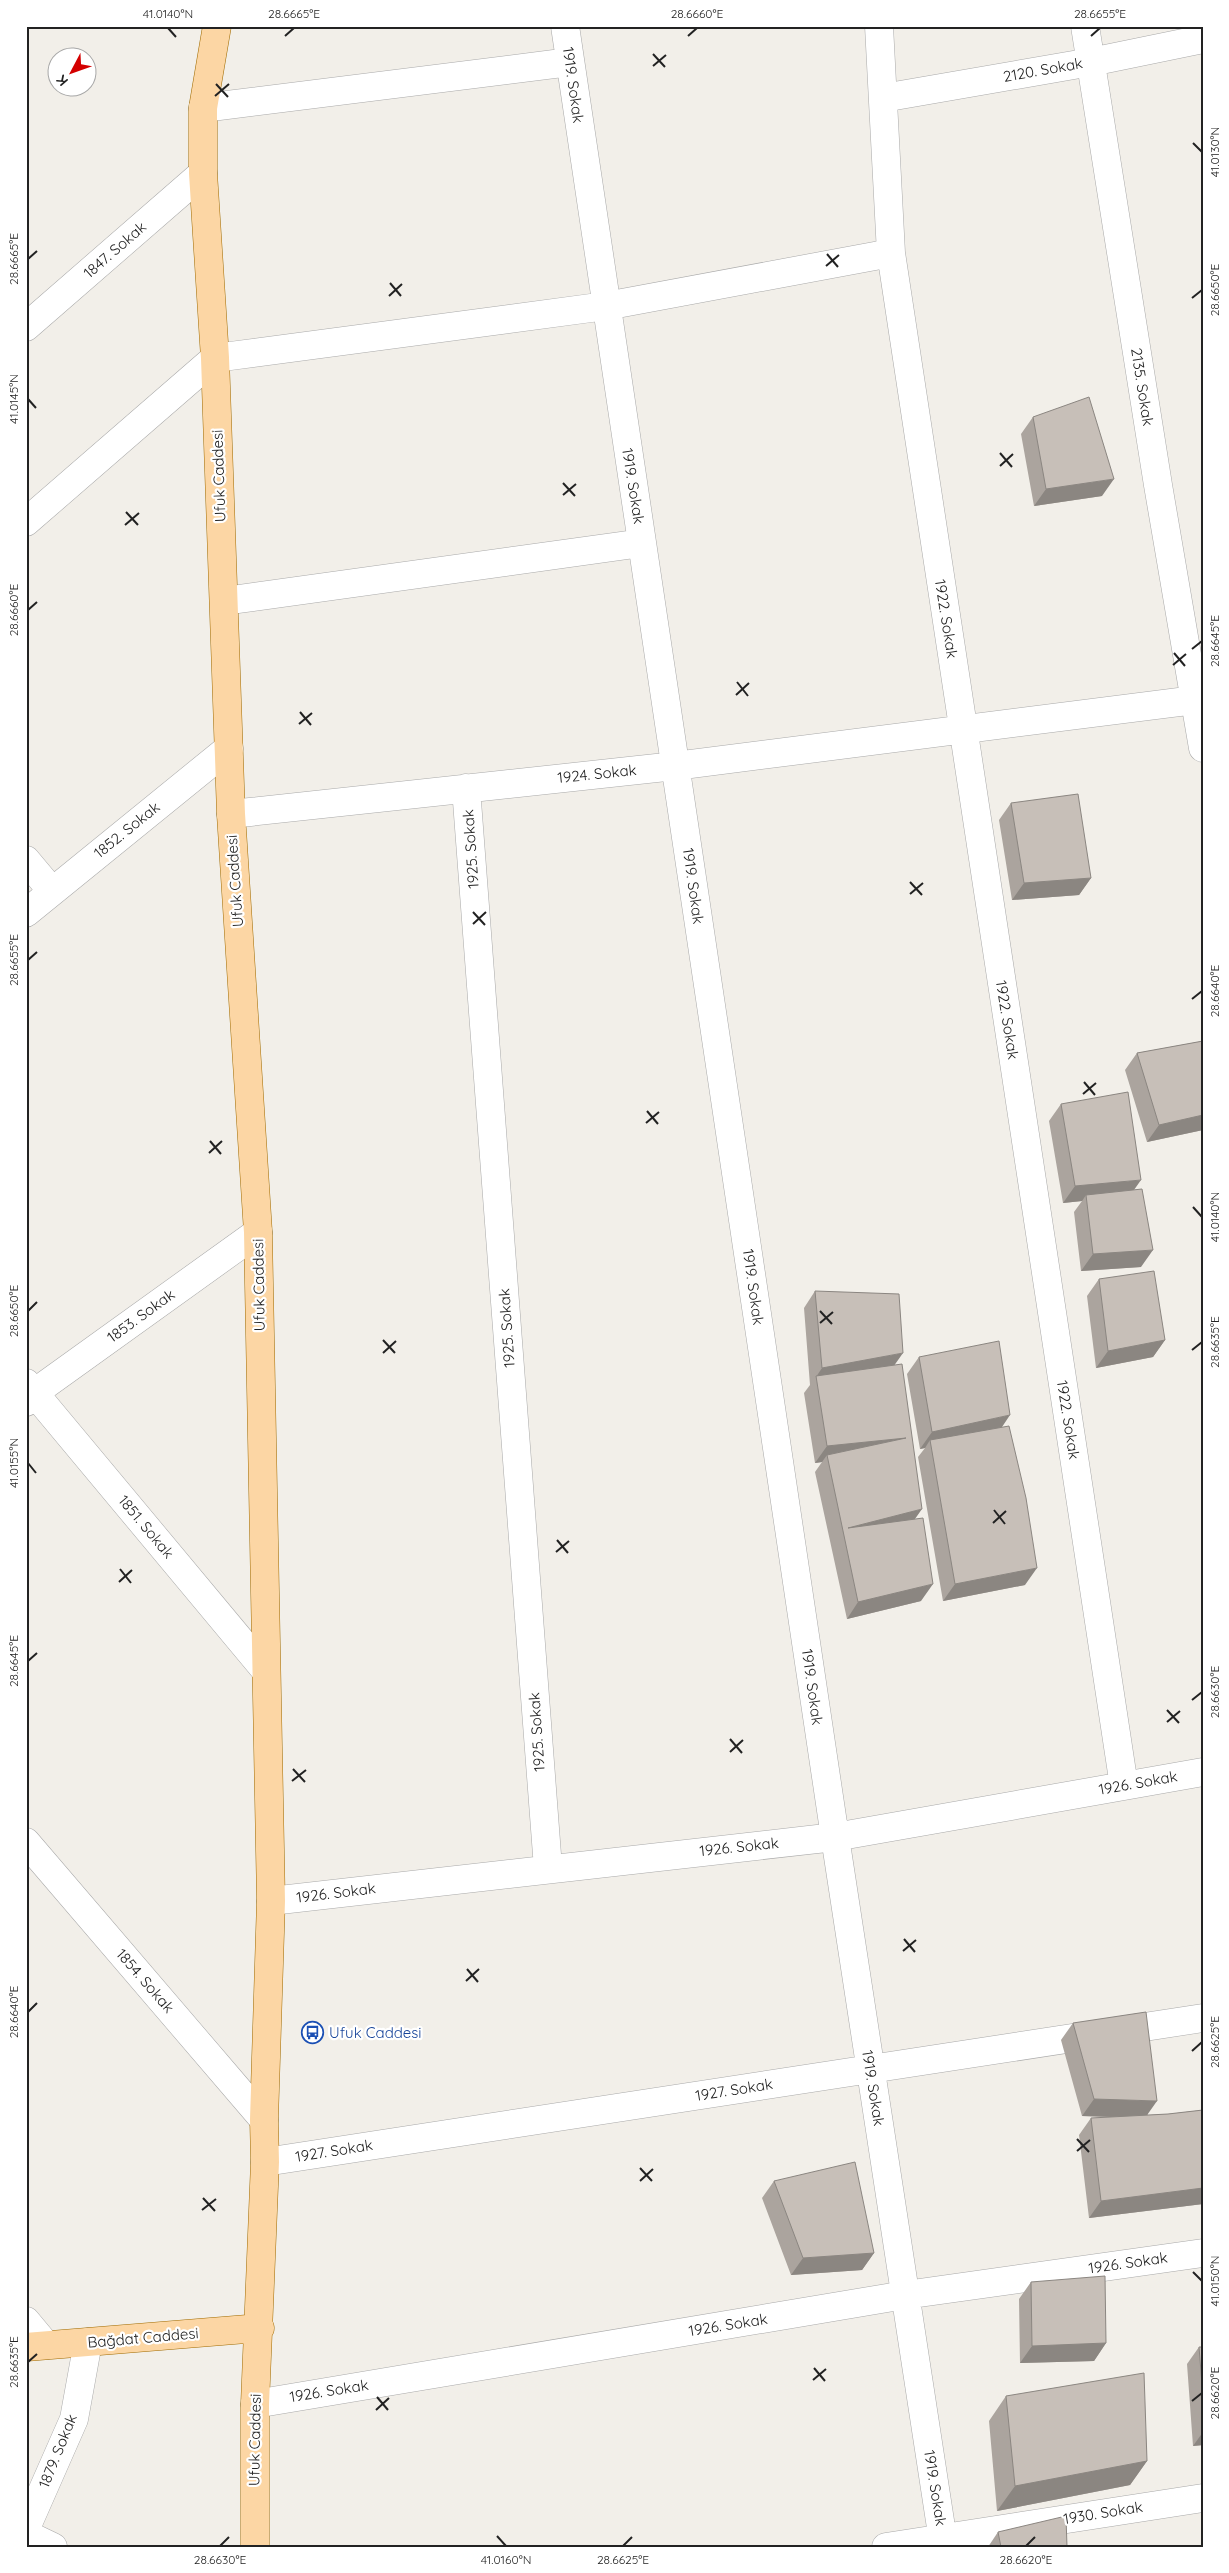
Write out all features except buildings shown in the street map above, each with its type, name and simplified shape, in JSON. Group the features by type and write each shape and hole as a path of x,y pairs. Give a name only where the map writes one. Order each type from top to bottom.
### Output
{"main road":[{"name":"Ufuk Caddesi","path":"218,26 203,108 203,173 215,358 231,814 258,1232 271,1901 260,2328 255,2404 254,2547"},
{"name":"Bağdat Caddesi","path":"36,2346 260,2328"}],"street":[{"name":"1919. Sokak","path":"565,26 870,2070 943,2542"},
{"name":"1922. Sokak","path":"879,26 891,253 1124,1786"},
{"name":"2135. Sokak","path":"1085,26 1199,700 1203,748"},
{"name":"2120. Sokak","path":"883,98 1091,62 1203,38"},
{"path":"203,108 570,62"},
{"name":"1847. Sokak","path":"26,327 203,173"},
{"path":"26,522 215,358 606,306 891,253"},
{"path":"224,601 642,543"},
{"name":"1924. Sokak","path":"231,814 675,766 1199,700"},
{"name":"1852. Sokak","path":"26,913 229,748"},
{"name":"1925. Sokak","path":"466,788 548,1868"},
{"path":"26,860 52,891"},
{"name":"1853. Sokak","path":"29,1393 258,1232"},
{"name":"1851. Sokak","path":"29,1393 266,1671"},
{"name":"1926. Sokak","path":"271,1901 548,1868 835,1837 1203,1772"},
{"name":"1854. Sokak","path":"26,1842 264,2120"},
{"name":"1927. Sokak","path":"265,2162 1203,2018"},
{"name":"1926. Sokak","path":"255,2404 905,2295 1203,2253"},
{"path":"26,2321 36,2346"},
{"name":"1879. Sokak","path":"26,2528 74,2419 88,2342"},
{"name":"1930. Sokak","path":"886,2547 943,2542 1203,2498"},
{"path":"26,2534 53,2547"}],"place":[{"name":"Ufuk Caddesi","path":"313,2033"}]}
